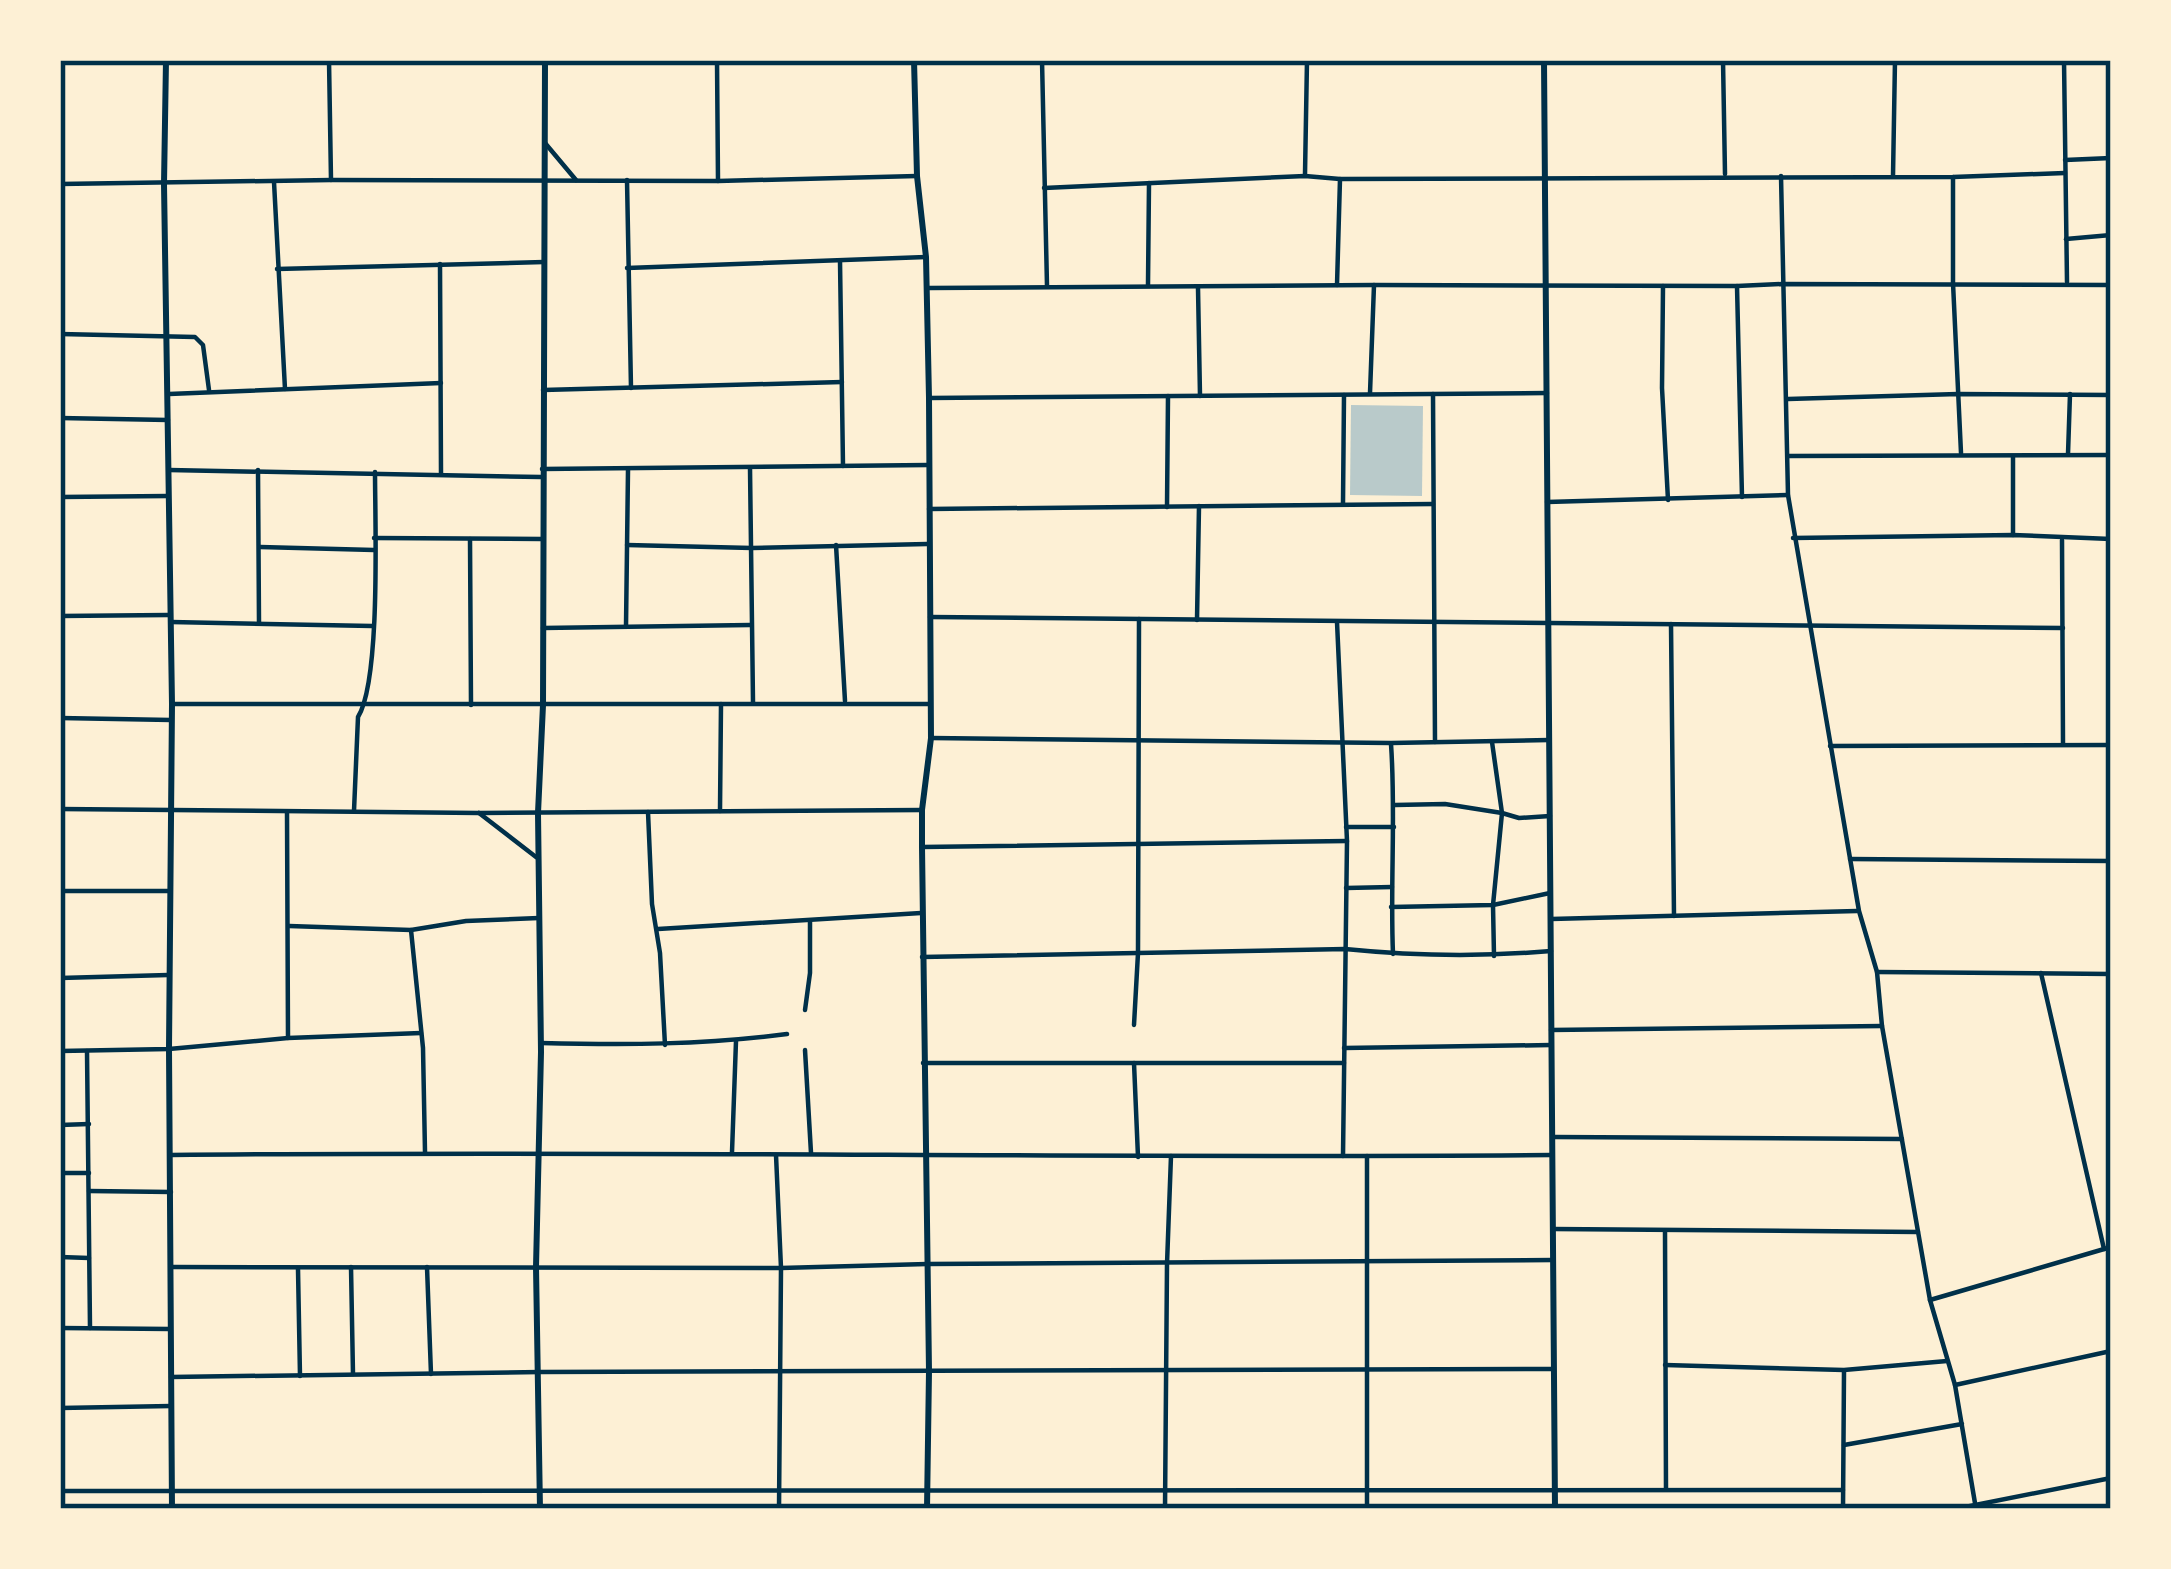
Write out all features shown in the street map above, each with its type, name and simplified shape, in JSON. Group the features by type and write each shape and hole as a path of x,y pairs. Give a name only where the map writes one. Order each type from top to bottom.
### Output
{"street":[{"path":"166,60 172,1509"},
{"path":"329,60 331,179"},
{"path":"540,1509 536,1268 545,60"},
{"path":"717,60 718,181"},
{"path":"914,60 929,398 931,738 922,810 927,1509"},
{"path":"1042,60 1047,286"},
{"path":"1305,176 1307,60"},
{"path":"1544,60 1555,1509"},
{"path":"1723,60 1725,176"},
{"path":"1893,176 1895,60"},
{"path":"2064,60 2067,285"},
{"path":"545,143 577,181"},
{"path":"2065,160 2111,158"},
{"path":"1044,188 1305,176 2065,173"},
{"path":"60,184 917,176"},
{"path":"1781,176 1793,538 1858,911 1877,972 1882,1026 1930,1300 1955,1384 1976,1507"},
{"path":"1953,177 1952,284 1961,456"},
{"path":"1337,285 1340,179"},
{"path":"627,180 631,388"},
{"path":"274,182 285,389"},
{"path":"1148,285 1149,182"},
{"path":"2066,239 2111,235"},
{"path":"627,268 926,257"},
{"path":"840,261 843,468"},
{"path":"277,269 544,262"},
{"path":"440,264 442,474"},
{"path":"1370,394 1374,284"},
{"path":"1198,285 1200,396"},
{"path":"927,288 2111,285"},
{"path":"1663,286 1668,500"},
{"path":"1736,286 1742,497"},
{"path":"60,334 188,335 201,340 209,392"},
{"path":"543,390 842,382"},
{"path":"169,394 441,383"},
{"path":"929,398 1546,393"},
{"path":"1433,394 1435,742"},
{"path":"2068,455 2070,394"},
{"path":"1343,504 1344,395"},
{"path":"1788,399 2111,395"},
{"path":"1167,507 1168,396"},
{"path":"60,418 169,420"},
{"path":"1788,456 2111,455"},
{"path":"2013,456 2013,535"},
{"path":"169,470 442,474 928,466"},
{"path":"750,468 753,704"},
{"path":"258,470 259,623"},
{"path":"626,627 628,470"},
{"path":"354,812 358,717 365,705 373,626 375,472"},
{"path":"1547,502 1788,495"},
{"path":"60,496 169,496"},
{"path":"929,509 1433,504"},
{"path":"1197,620 1199,506"},
{"path":"1793,538 2013,535 2111,539"},
{"path":"374,538 542,538"},
{"path":"2062,538 2063,744"},
{"path":"470,539 470,705"},
{"path":"627,545 929,544"},
{"path":"836,545 845,704"},
{"path":"258,547 374,550"},
{"path":"60,616 373,626"},
{"path":"930,617 2063,628"},
{"path":"1134,1024 1139,620"},
{"path":"1337,621 1347,841 1343,1156"},
{"path":"1671,625 1674,916"},
{"path":"543,628 750,626"},
{"path":"172,704 931,704"},
{"path":"720,811 721,704"},
{"path":"60,718 171,719"},
{"path":"931,738 1549,740"},
{"path":"1492,742 1502,813 1492,905 1494,956"},
{"path":"1391,743 1394,954"},
{"path":"1830,746 2111,745"},
{"path":"1395,805 1445,804 1519,818 1550,816"},
{"path":"60,809 922,810"},
{"path":"287,812 288,1038"},
{"path":"649,812 665,1046"},
{"path":"479,813 538,859"},
{"path":"1346,827 1394,827"},
{"path":"922,847 1347,841"},
{"path":"1850,859 2111,861"},
{"path":"1346,888 1392,887"},
{"path":"60,891 169,891"},
{"path":"1391,908 1492,905 1550,892"},
{"path":"1550,919 1858,911"},
{"path":"658,928 922,913"},
{"path":"289,926 411,930 466,921 539,918"},
{"path":"805,1010 810,919"},
{"path":"411,930 425,1152"},
{"path":"922,957 1345,949 1494,956 1551,951"},
{"path":"1877,972 2111,974"},
{"path":"1930,1300 2108,1248 2041,973"},
{"path":"60,978 170,975"},
{"path":"1551,1030 1882,1026"},
{"path":"60,1051 421,1033"},
{"path":"541,1043 665,1046 787,1034"},
{"path":"732,1152 736,1041"},
{"path":"1344,1048 1551,1045"},
{"path":"805,1050 812,1153"},
{"path":"87,1051 90,1328"},
{"path":"923,1063 1343,1063"},
{"path":"1134,1063 1138,1156"},
{"path":"60,1125 88,1124"},
{"path":"1552,1137 1902,1139"},
{"path":"776,1154 781,1268 778,1509"},
{"path":"171,1155 1552,1155"},
{"path":"1166,1509 1171,1156"},
{"path":"1367,1156 1367,1509"},
{"path":"60,1173 88,1173"},
{"path":"88,1191 171,1192"},
{"path":"1553,1229 1918,1232"},
{"path":"1665,1232 1666,1489"},
{"path":"60,1257 89,1258"},
{"path":"170,1267 781,1268 1553,1260"},
{"path":"427,1267 431,1374"},
{"path":"351,1268 353,1374"},
{"path":"298,1269 300,1376"},
{"path":"60,1328 170,1329"},
{"path":"1955,1384 2111,1351"},
{"path":"1665,1365 1844,1370 1948,1360"},
{"path":"172,1377 1554,1369"},
{"path":"1844,1370 1844,1509"},
{"path":"60,1408 171,1406"},
{"path":"1844,1445 1962,1424"},
{"path":"1955,1509 2111,1478"},
{"path":"60,1491 1844,1490"}],"shaded area":[{"path":"1351,405 1423,406 1422,496 1350,495"}]}
